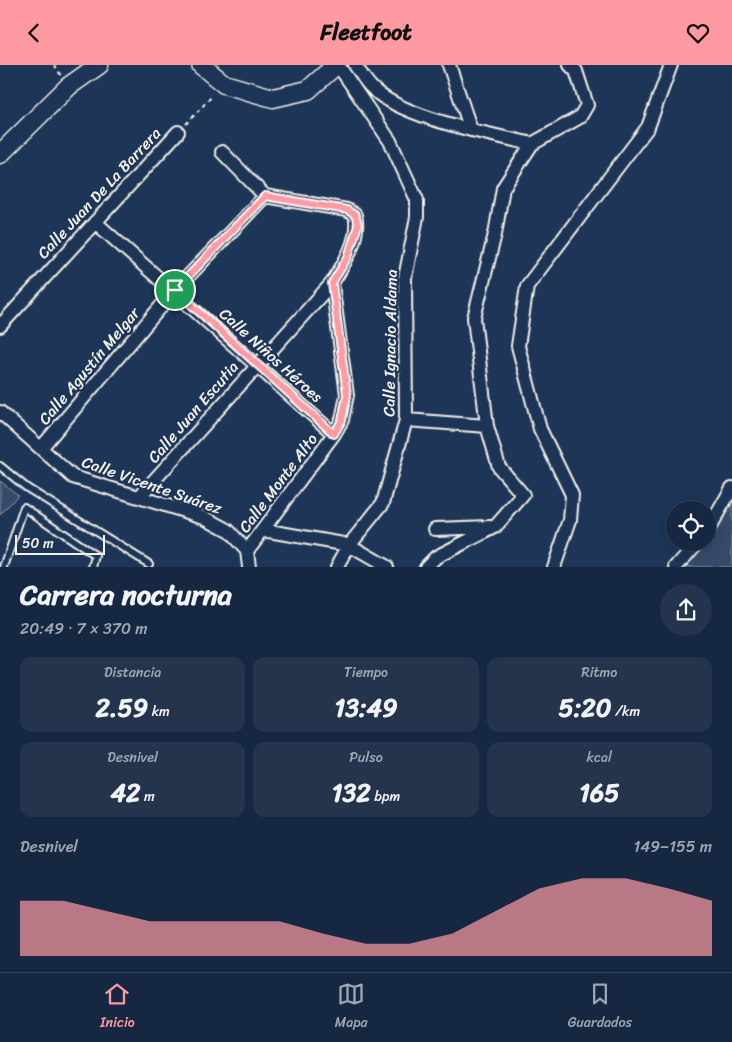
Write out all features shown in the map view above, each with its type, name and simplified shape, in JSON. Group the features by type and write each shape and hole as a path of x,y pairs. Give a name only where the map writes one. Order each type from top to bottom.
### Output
{"main road":[{"path":"0,154 69,86 99,65"},
{"path":"201,65 224,84 273,98 308,90 337,65"}],"street":[{"name":"Calle Ignacio Aldama","path":"337,65 390,141 417,200 417,217 405,278 406,419 383,503 349,545 337,567"},
{"path":"356,65 371,88 407,111 471,130 532,144"},
{"path":"449,65 471,130"},
{"path":"426,567 436,557 496,527 524,495 499,467 487,426 474,318 495,235 503,187 532,144 580,117 587,105 576,71 570,65"},
{"path":"554,567 570,519 572,495 540,429 518,346 527,286 648,127 671,65"},
{"name":"Calle Juan De La Barrera","path":"0,326 178,132"},
{"path":"222,152 265,196"},
{"name":"Calle Juan Escutia","path":"139,497 332,283 348,257 358,225 355,215 347,210 265,196"},
{"name":"Calle Agustín Melgar","path":"41,448 175,290 265,196"},
{"name":"Calle Niños Héroes","path":"95,221 175,290 334,434"},
{"name":"Calle Monte Alto","path":"247,551 334,434 342,420 347,395 332,283"},
{"name":"Calle Vicente Suárez","path":"0,413 73,477 204,517 228,530 247,551"},
{"path":"406,419 487,426"},
{"path":"716,516 732,488"},
{"path":"435,529 496,527"},
{"path":"263,530 349,545 387,567"},
{"path":"247,551 249,567"},
{"path":"676,567 690,551"}],"lane":[{"path":"0,466 27,488 149,564"},
{"path":"4,567 24,507 96,556 93,567"}],"path":[{"name":"Calle Juan De La Barrera","path":"178,132 224,84"}],"shaded area":[{"path":"0,481 18,495 0,515"},
{"path":"732,499 732,567 684,567 697,551 716,551 716,525"}],"route":[{"path":"265,196 347,210 355,215 358,225 348,257 332,283 347,395 342,420 334,434 257,364 175,290 265,196"}]}
